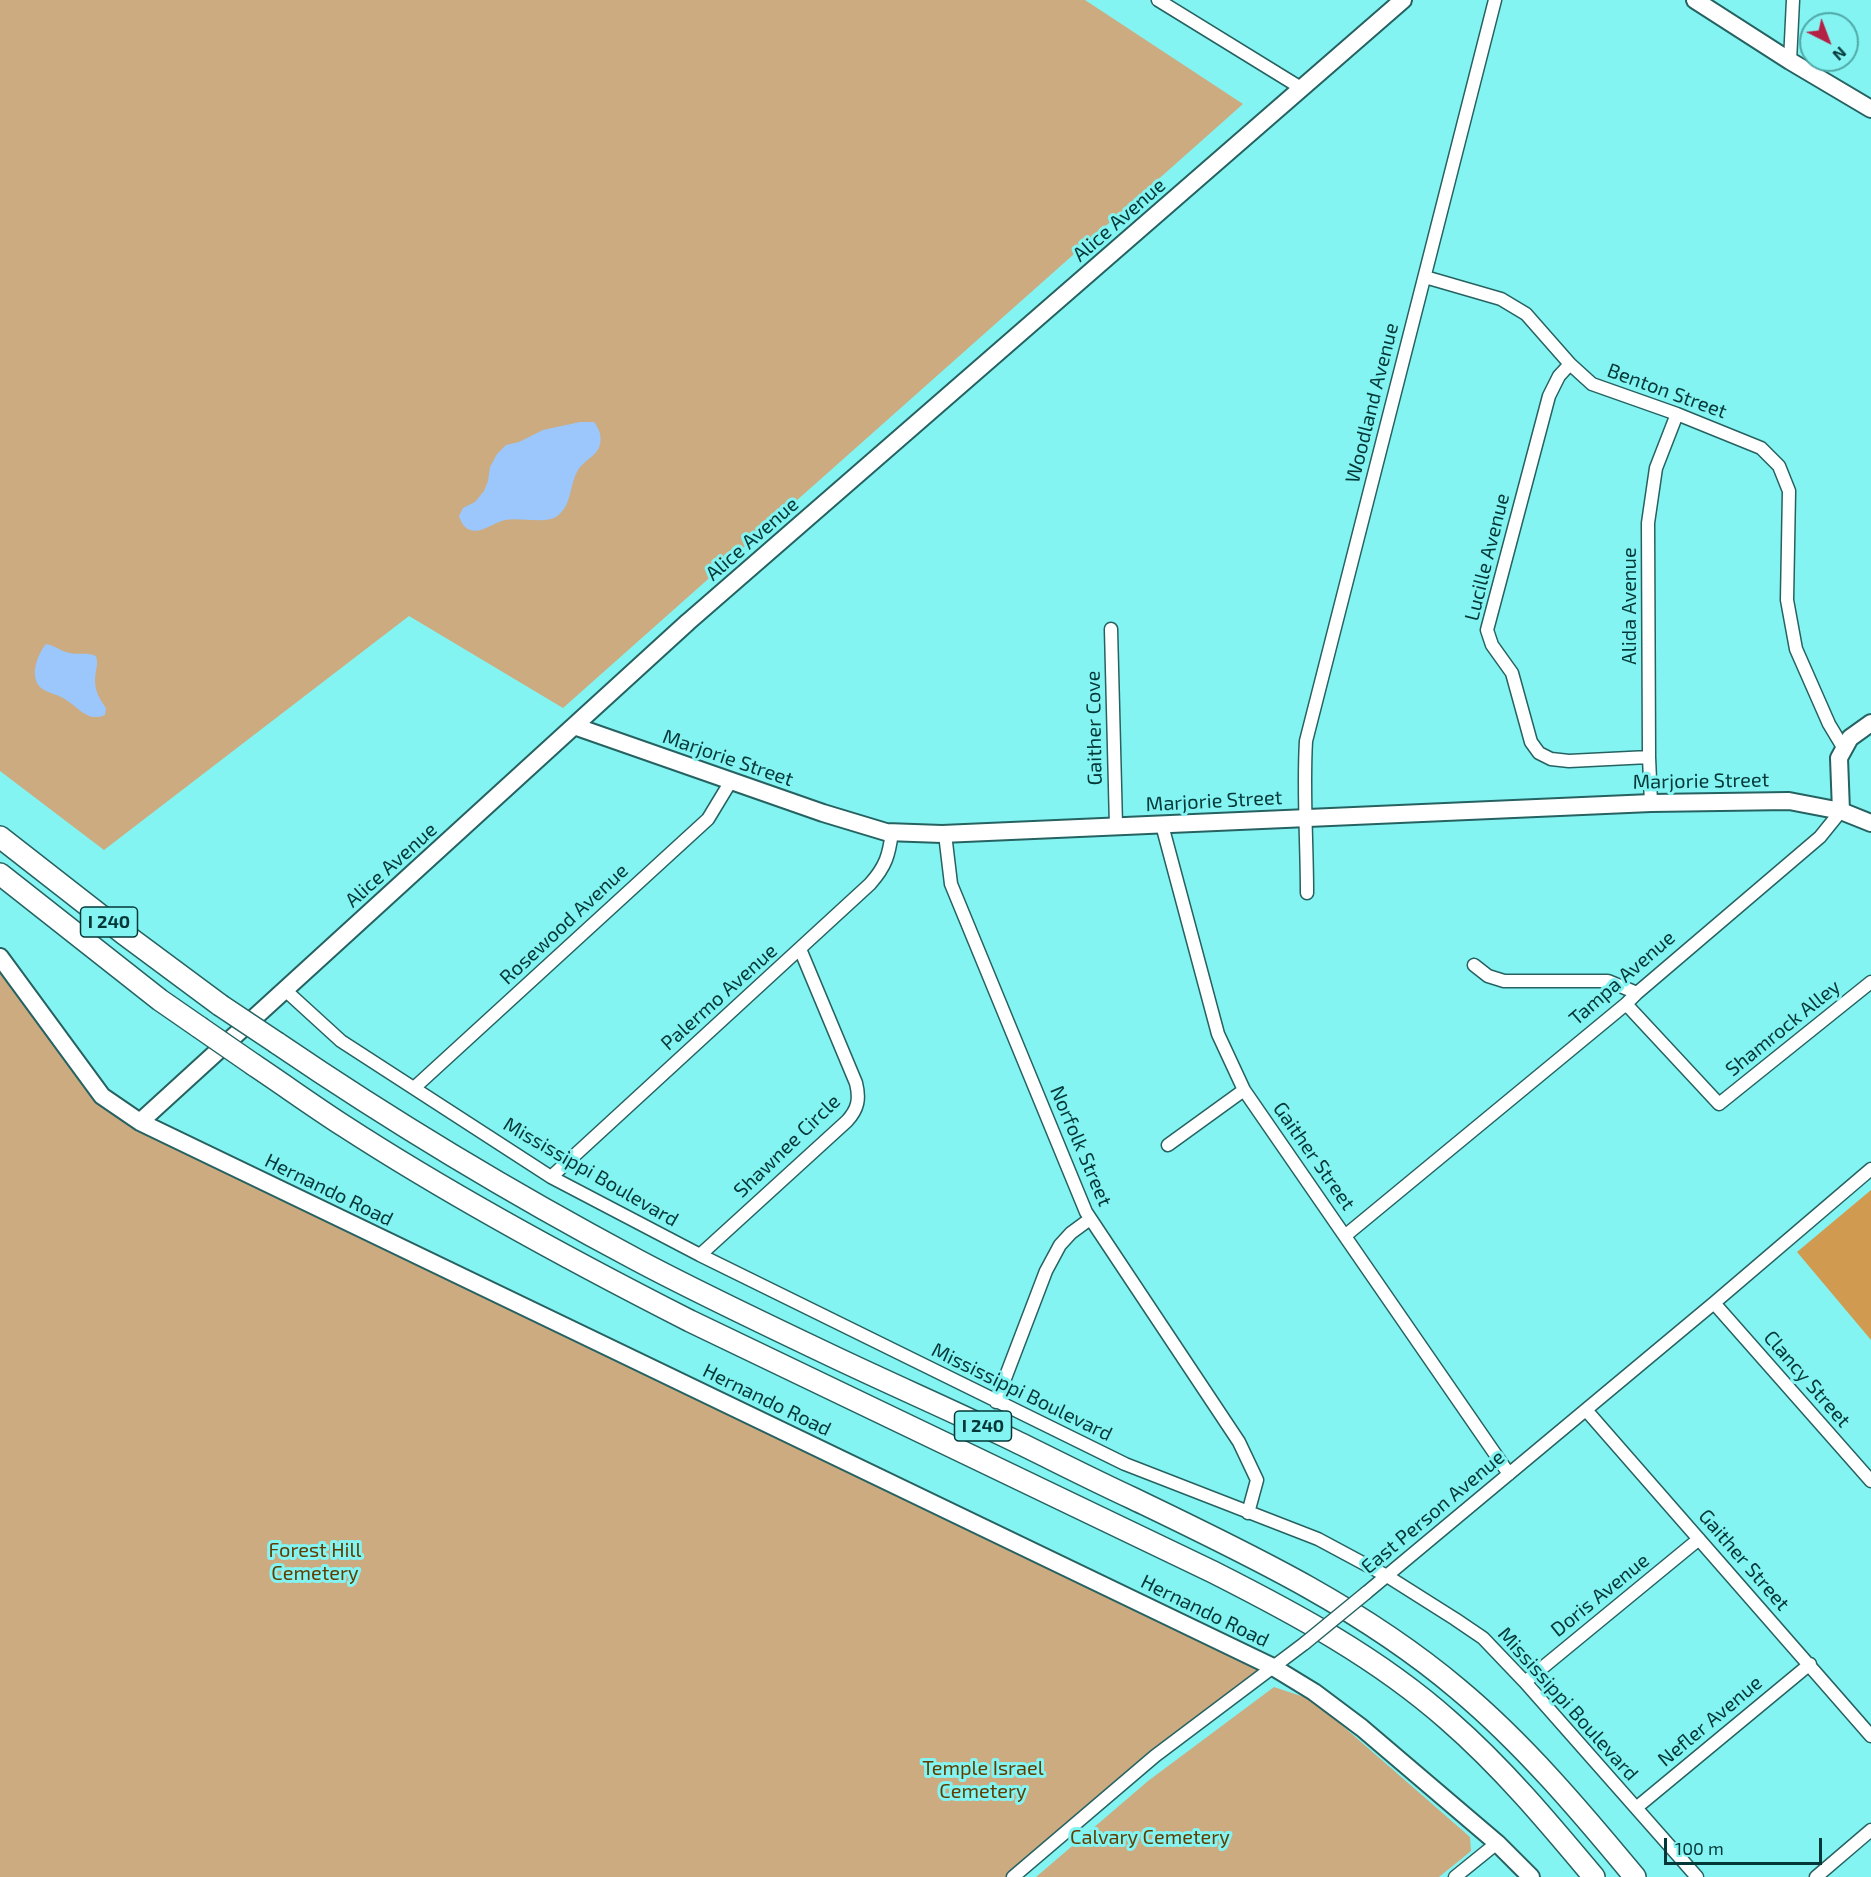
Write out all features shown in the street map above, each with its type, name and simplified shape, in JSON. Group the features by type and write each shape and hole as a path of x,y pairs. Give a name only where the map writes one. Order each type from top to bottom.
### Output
{"highway":[{"name":"I 240","path":"0,837 220,1005 334,1082 441,1150 639,1261 1214,1538 1338,1604 1404,1648 1484,1711 1546,1775 1635,1877"},
{"name":"I 240","path":"0,874 160,1000 344,1126 401,1161 612,1281 719,1336 1213,1572 1347,1645 1410,1690 1481,1750 1594,1877"}],"street":[{"path":"1158,0 1301,88"},
{"name":"Alice Avenue","path":"140,1122 688,622 1402,0"},
{"name":"Woodland Avenue","path":"1307,892 1304,774 1306,741 1495,0"},
{"path":"1695,0 1871,110"},
{"path":"1790,61 1793,0"},
{"name":"Benton Street","path":"1425,278 1500,299 1526,314 1570,364 1592,384 1677,414 1761,448 1779,466 1789,491 1787,600 1796,649 1830,724 1844,749"},
{"name":"Lucille Avenue","path":"1570,364 1559,376 1549,396 1487,630 1492,645 1512,673 1531,742 1539,753 1551,759 1569,761 1649,757"},
{"name":"Alida Avenue","path":"1651,803 1648,523 1656,468 1677,414"},
{"name":"Gaither Cove","path":"1111,629 1116,826"},
{"path":"1841,811 1839,758 1850,738 1871,723"},
{"name":"Marjorie Street","path":"574,726 886,832 945,834 1651,803 1789,801 1841,811 1871,823"},
{"name":"Rosewood Avenue","path":"414,1088 708,819 731,781"},
{"name":"Tampa Avenue","path":"1346,1235 1626,1004 1820,837 1841,811"},
{"name":"Gaither Street","path":"1162,825 1218,1034 1244,1090 1509,1474"},
{"name":"Palermo Avenue","path":"551,1177 880,873 887,861 892,832"},
{"name":"Norfolk Street","path":"945,834 951,884 1081,1201 1090,1219 1239,1442 1257,1480 1248,1513"},
{"name":"Shawnee Circle","path":"700,1255 847,1121 858,1104 859,1092 856,1083 800,949"},
{"name":"Hernando Road","path":"0,957 102,1096 140,1122 1273,1667 1314,1692 1362,1728 1497,1843 1531,1877"},
{"path":"1474,965 1488,976 1504,981 1608,981 1637,993"},
{"name":"Shamrock Alley","path":"1626,1004 1719,1104 1871,982"},
{"name":"Mississippi Boulevard","path":"284,989 341,1041 551,1177 700,1255 1125,1464 1318,1539 1387,1576 1483,1638 1525,1682 1697,1877"},
{"path":"1168,1144 1244,1090"},
{"name":"East Person Avenue","path":"1012,1877 1155,1756 1305,1643 1387,1576 1714,1303 1871,1168"},
{"path":"996,1402 1046,1271 1060,1245 1071,1233 1090,1219"},
{"name":"Clancy Street","path":"1714,1303 1871,1481"},
{"name":"Gaither Street","path":"1586,1410 1871,1736"},
{"name":"Doris Avenue","path":"1525,1682 1699,1539"},
{"name":"Nefler Avenue","path":"1636,1808 1810,1664"},
{"path":"1816,1877 1871,1830"},
{"path":"1455,1877 1497,1843"}],"green space":[{"path":"0,0 1085,0 1243,104 563,708 409,616 104,850 0,771"},
{"name":"Forest Hill Cemetery","path":"0,965 113,1113 1079,1580 1258,1670 1010,1877 0,1877"},
{"name":"Calvary Cemetery","path":"1274,1687 1313,1700 1470,1837 1471,1851 1439,1877 1036,1877 1148,1781"}],"shaded area":[{"path":"1871,1190 1871,1340 1797,1252"}],"water":[{"path":"580,422 594,422 600,432 600,444 596,452 577,472 568,502 561,513 545,520 505,520 474,531 464,526 459,516 463,508 475,502 484,491 490,467 497,454 506,445 519,442 543,430"},
{"path":"46,644 73,654 96,656 95,686 106,708 105,715 93,717 83,713 63,698 41,688 35,678 35,672 40,654"}],"park label":[{"name":"Temple Israel Cemetery","path":"983,1780"}]}
